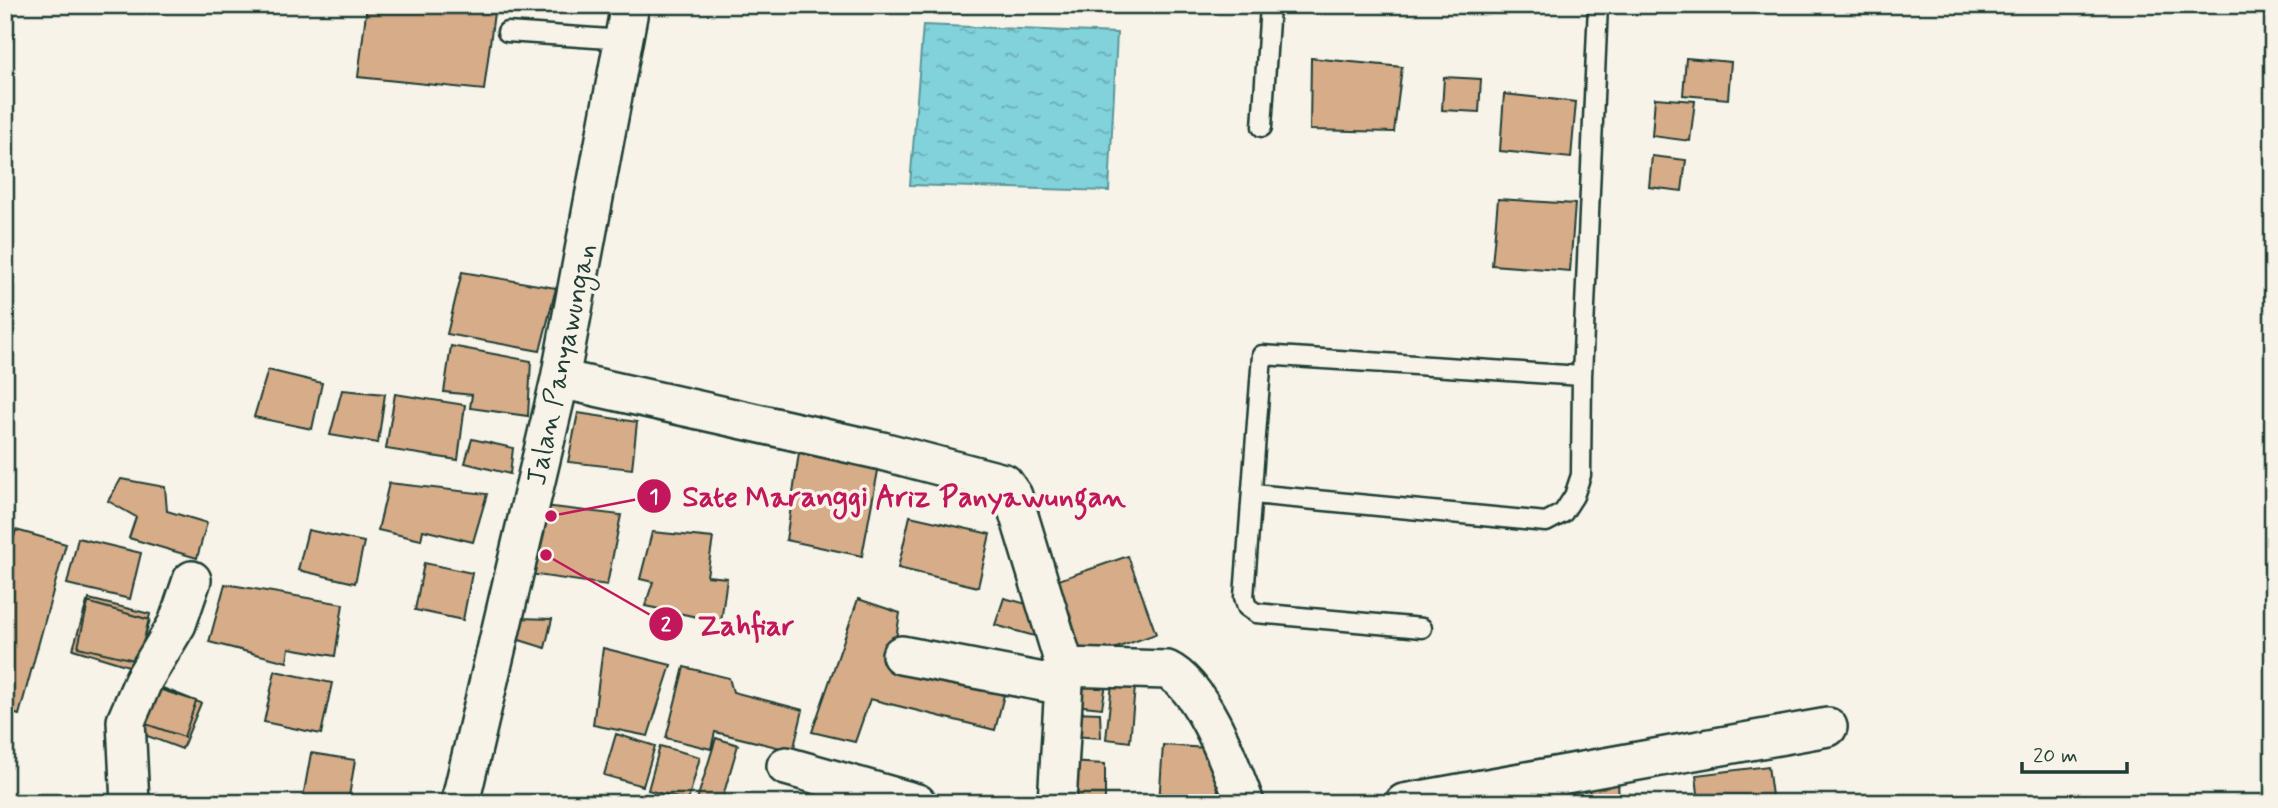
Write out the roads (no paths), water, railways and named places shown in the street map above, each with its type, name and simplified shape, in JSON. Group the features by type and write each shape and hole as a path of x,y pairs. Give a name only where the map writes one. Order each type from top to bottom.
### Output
{"street":[{"name":"Jalan Panyawungan","path":"460,803 560,379 627,22"},
{"path":"560,379 882,451 1004,482 1013,496 1064,677 1057,803"},
{"path":"130,803 126,721 144,680 177,624 192,580"},
{"path":"901,655 1064,677 1167,670 1179,675 1190,687 1226,751 1245,803"},
{"path":"1404,803 1828,727"},
{"path":"786,766 917,803"}],"lane":[{"path":"1262,127 1270,5"},
{"path":"1253,494 1546,522 1563,513 1574,496 1581,475 1582,376 1598,5"},
{"path":"507,32 627,22"},
{"path":"1422,628 1256,613 1247,607 1244,597 1262,355 1582,376"}],"water":[{"path":"923,25 1117,33 1109,191 910,185"}],"place":[{"name":"Sate Maranggi Ariz Panyawungan","path":"551,516"},
{"name":"Zahfiar","path":"546,555"}]}
